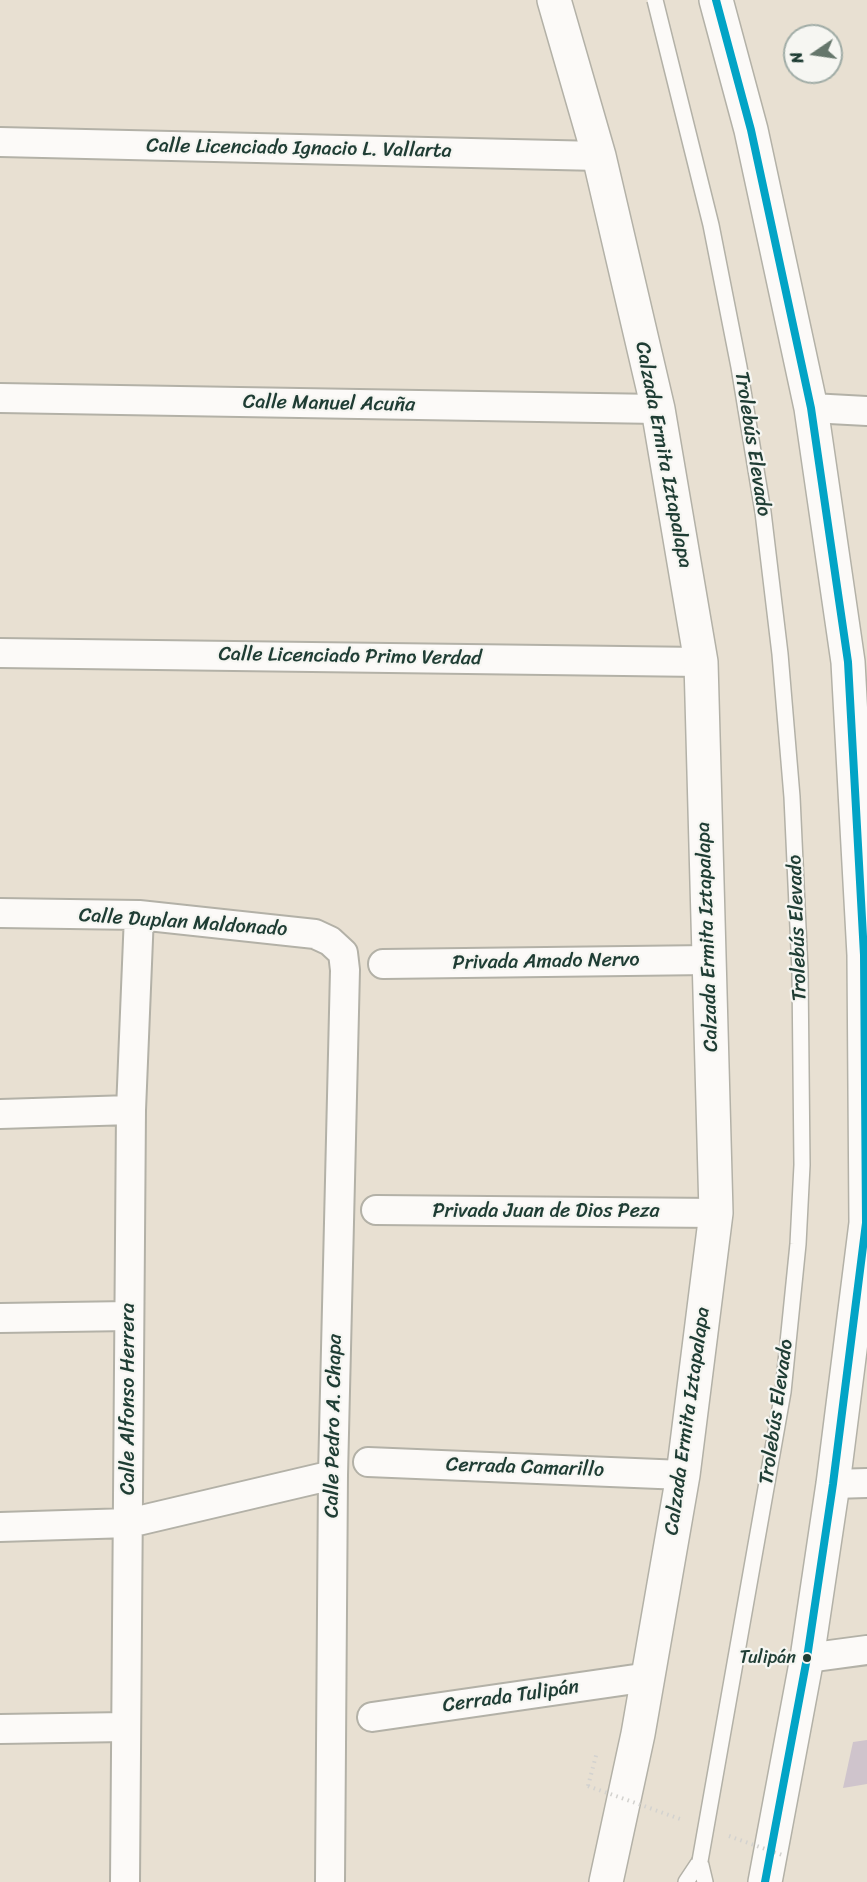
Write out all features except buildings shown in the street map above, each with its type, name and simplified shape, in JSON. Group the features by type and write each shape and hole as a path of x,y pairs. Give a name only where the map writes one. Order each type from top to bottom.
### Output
{"main road":[{"name":"Calzada Ermita Iztapalapa","path":"554,0 599,156 658,409 700,662 716,1213 683,1475 649,1677 606,1882"},
{"path":"716,0 751,130 811,408 857,662 865,955 866,1223 833,1484 807,1658 765,1882"}],"street":[{"name":"Calle Licenciado Ignacio L. Vallarta","path":"0,142 599,156"},
{"name":"Calle Manuel Acuña","path":"0,398 658,409"},
{"path":"811,408 867,411"},
{"name":"Calle Licenciado Primo Verdad","path":"0,653 700,662"},
{"name":"Calle Duplan Maldonado","path":"0,913 139,915 315,934 330,940 342,953 345,970"},
{"name":"Calle Alfonso Herrera","path":"125,1882 131,1110 139,915"},
{"name":"Privada Amado Nervo","path":"383,964 709,960"},
{"name":"Calle Pedro A. Chapa","path":"330,1882 333,1475 345,970"},
{"path":"0,1114 131,1110"},
{"name":"Privada Juan de Dios Peza","path":"376,1210 716,1213"},
{"path":"0,1318 129,1316"},
{"name":"Cerrada Camarillo","path":"368,1462 683,1475"},
{"path":"0,1527 129,1523 333,1475"},
{"path":"833,1484 867,1483"},
{"path":"807,1658 867,1650"},
{"name":"Cerrada Tulipán","path":"372,1717 649,1677"},
{"path":"0,1729 125,1727"}],"lane":[{"name":"Trolebús Elevado","path":"655,0 711,225 739,367 763,512 780,654 792,797 800,971 802,1165 798,1244 783,1392 700,1861 705,1882"},
{"name":"Trolebús Elevado","path":"686,1882 700,1861"}],"transit line":[{"path":"716,0 751,130 811,408 848,662 864,955 866,1223 833,1484 807,1658 765,1882"}],"place":[{"name":"Tulipán","path":"807,1658"}]}
